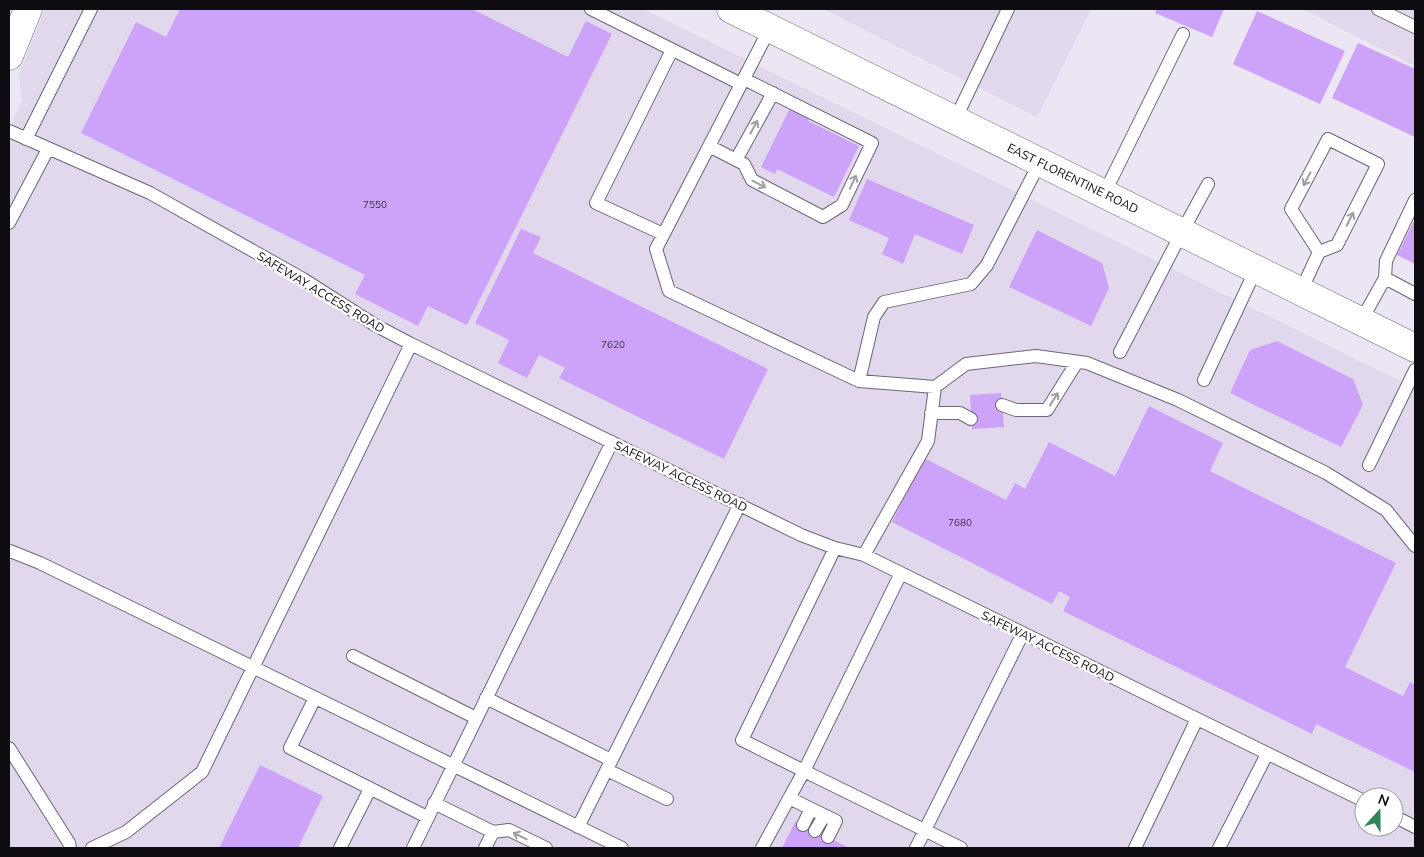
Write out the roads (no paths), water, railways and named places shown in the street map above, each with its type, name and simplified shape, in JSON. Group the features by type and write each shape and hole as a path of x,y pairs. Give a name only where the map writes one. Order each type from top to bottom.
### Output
{"street":[{"path":"9,56 28,9"},
{"name":"EAST FLORENTINE ROAD","path":"731,9 1415,348"}],"lane":[{"path":"26,139 91,9"},
{"path":"591,9 672,50 742,82 773,93 872,143 842,205 823,217 752,180 744,164 709,146"},
{"path":"955,120 1008,9"},
{"path":"1378,9 1392,12 1415,26"},
{"path":"770,28 656,249 669,291 859,382 935,387 966,364 1036,356 1088,363 1178,400 1326,473 1386,510 1415,546"},
{"path":"1104,194 1183,34"},
{"path":"663,234 596,203 672,50"},
{"path":"736,160 773,93"},
{"name":"SAFEWAY ACCESS ROAD","path":"9,131 150,193 303,278 375,325 412,344 801,535 835,548 864,555 1354,797"},
{"path":"1301,291 1319,252 1337,245 1378,164 1328,139 1291,209 1319,252"},
{"path":"9,223 48,148"},
{"path":"859,382 874,318 884,302 971,284 987,265 1040,162"},
{"path":"1120,352 1208,184"},
{"path":"1362,321 1385,278 1386,261 1415,200"},
{"path":"1204,380 1256,269"},
{"path":"1385,278 1415,294"},
{"path":"92,848 126,832 202,772 412,344"},
{"path":"1003,411 1047,410 1077,362"},
{"path":"1369,465 1415,370"},
{"path":"864,555 928,441 935,387"},
{"path":"931,413 967,413"},
{"path":"413,848 612,442"},
{"path":"578,827 740,504"},
{"path":"835,548 742,740 961,848"},
{"path":"9,551 40,563 622,848"},
{"path":"762,848 804,771 901,573"},
{"path":"916,848 1023,633"},
{"path":"353,656 476,718"},
{"path":"315,698 290,748 428,817"},
{"path":"486,698 609,765 667,800"},
{"path":"1135,848 1197,719"},
{"path":"9,748 69,843 70,848"},
{"path":"1219,848 1267,754"},
{"path":"340,848 370,789"},
{"path":"789,798 836,821 828,837"},
{"path":"434,804 493,832 509,830 546,848"},
{"path":"802,825 811,809"},
{"path":"815,832 824,816"},
{"path":"485,848 493,832"}]}
